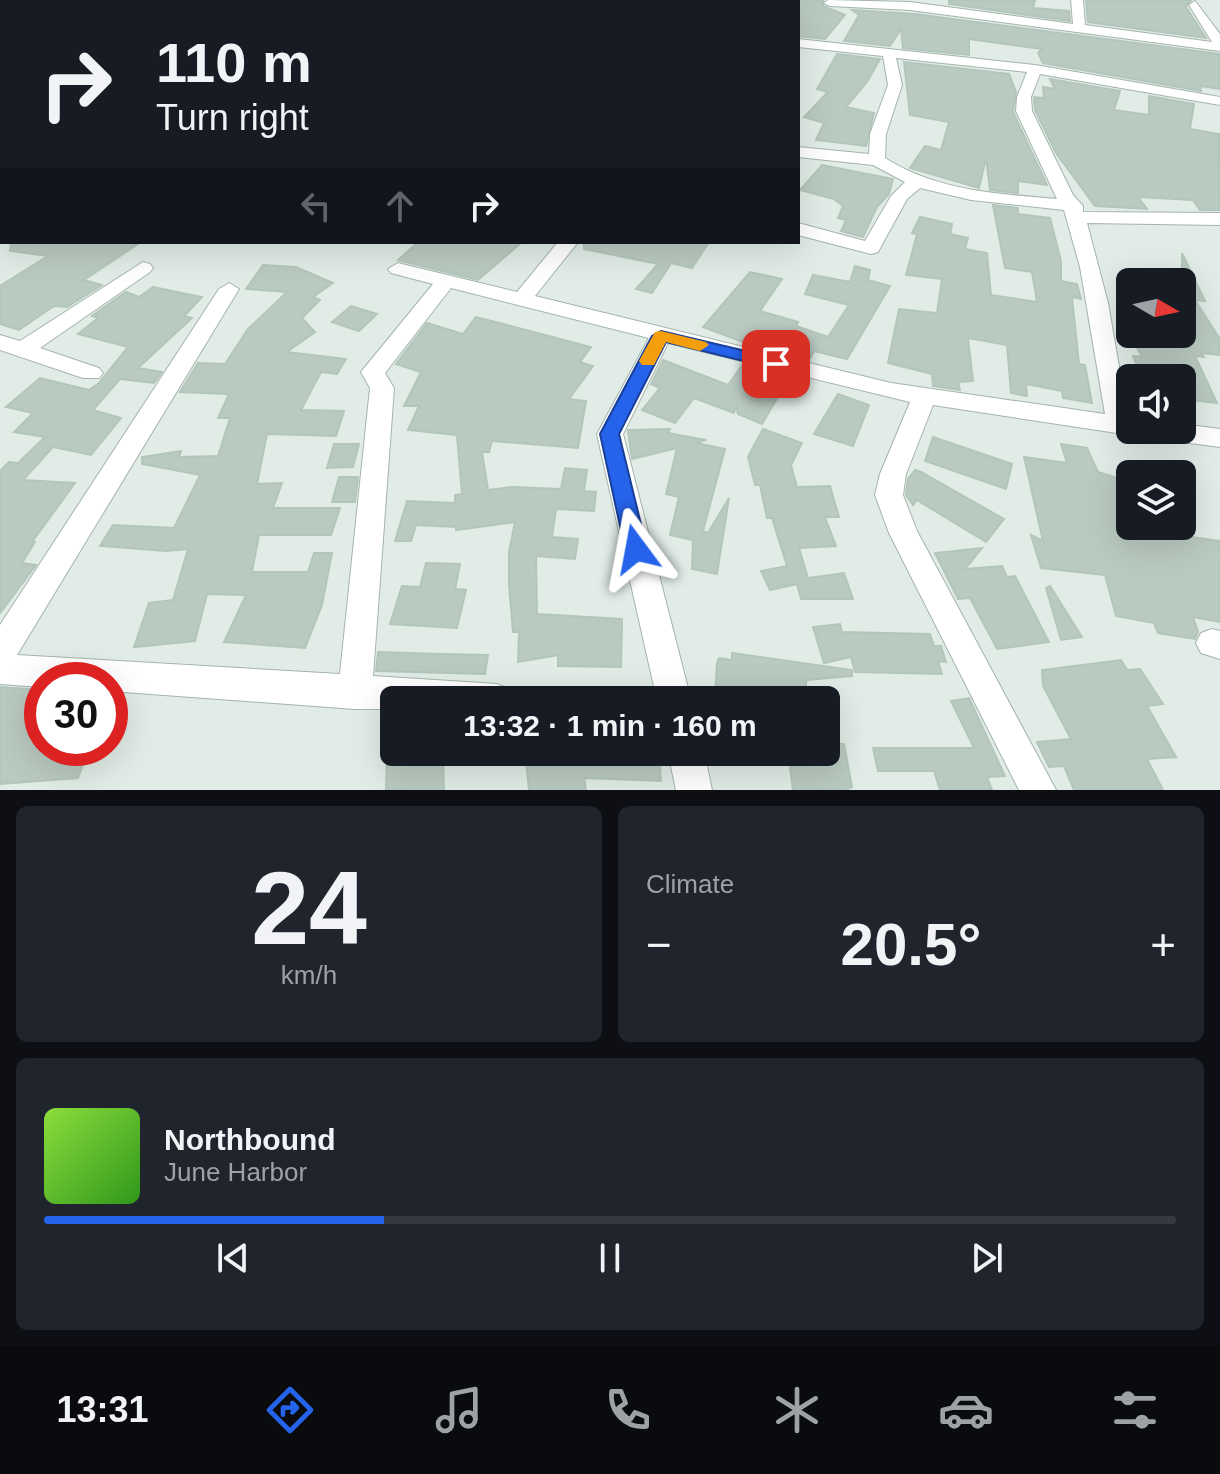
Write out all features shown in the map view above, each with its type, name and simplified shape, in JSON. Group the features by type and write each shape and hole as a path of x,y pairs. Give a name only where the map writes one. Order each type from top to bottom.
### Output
{"street":[{"path":"1077,0 1079,28"},
{"path":"830,3 910,6 1220,46"},
{"path":"1195,5 1220,46"},
{"path":"800,43 1035,69 1219,102"},
{"path":"877,160 878,134 895,85 889,55"},
{"path":"1035,69 1024,97 1024,111 1074,211 1116,388"},
{"path":"800,152 877,160 889,170 917,181 986,197 1074,211 1220,219"},
{"path":"800,230 871,248 900,196 917,181"},
{"path":"521,300 566,244"},
{"path":"23,349 143,268"},
{"path":"398,269 661,336 924,398 1116,424"},
{"path":"355,693 382,388 373,372 445,283"},
{"path":"0,653 229,289"},
{"path":"661,336 610,434 671,686"},
{"path":"0,342 91,373"},
{"path":"924,398 893,474 889,495 903,533 1038,790"},
{"path":"1196,435 1220,438"},
{"path":"0,669 380,694"},
{"path":"689,766 694,790"}],"building":[{"path":"800,0 823,0 823,6 845,15 825,39 800,36"},
{"path":"949,0 1035,0 1033,8 1069,11 1070,21 949,4"},
{"path":"1086,0 1191,0 1186,7 1206,38 1088,22"},
{"path":"852,10 915,14 1220,54 1220,89 1200,86 1201,91 1043,63 1038,53 1042,49 969,39 969,55 903,48 901,29 890,46 844,41 859,15"},
{"path":"837,54 880,59 867,82 846,107 874,113 866,146 816,140 824,123 804,117 828,92 817,89"},
{"path":"904,62 1009,74 1016,92 1013,112 1047,185 1018,181 1018,193 990,190 986,158 979,188 910,168 925,146 941,150 949,122 910,115"},
{"path":"1050,79 1120,91 1114,110 1149,115 1149,96 1194,104 1190,129 1219,134 1220,210 1200,210 1193,200 1138,197 1147,209 1095,206 1056,153 1035,110 1034,97 1044,98 1043,87 1055,89"},
{"path":"822,165 893,179 889,194 877,207 863,237 841,231 846,220 838,218 843,206 834,199 800,190"},
{"path":"993,205 1018,208 1018,214 1050,218 1061,261 1061,281 1077,284 1081,299 1072,297 1079,364 1085,365 1092,403 1063,398 1062,391 1026,384 1027,396 1011,393 1007,345 968,338 973,381 958,382 960,390 933,386 932,374 888,363 899,309 937,313 942,279 906,275 917,234 912,233 920,217 952,224 950,234 968,238 965,249 987,253 991,295 1037,302 1032,272 1005,268"},
{"path":"11,244 138,244 84,280 102,285 67,307 54,306 19,330 0,324 0,286 48,256 10,251"},
{"path":"416,244 520,244 478,280 398,260"},
{"path":"584,244 708,244 692,268 671,263 652,293 636,289 658,264 584,249"},
{"path":"1182,253 1189,268 1182,268"},
{"path":"263,265 296,267 333,283 313,297 320,300 302,318 315,332 287,352 346,359 337,374 321,372 301,410 344,411 336,436 267,434 257,484 282,483 273,508 340,508 331,535 259,535 252,572 308,572 314,553 332,553 322,605 305,648 224,642 246,595 207,594 195,641 134,647 149,603 173,600 188,549 166,551 100,546 113,525 174,528 200,475 142,464 142,457 181,451 179,457 218,456 230,418 218,418 229,394 180,392 198,363 225,364 248,329 287,292 246,289"},
{"path":"855,266 870,270 868,280 890,286 847,359 814,351 810,358 756,338 751,345 703,327 750,272 782,279 760,311 798,322 796,326 828,337 849,305 805,294 813,275 850,282"},
{"path":"1196,282 1205,301 1196,300"},
{"path":"153,287 202,297 184,316 192,318 138,368 162,372 154,383 120,379 93,410 121,418 91,455 53,447 23,480 75,483 32,542 35,542 22,563 36,565 0,613 0,471 9,462 18,463 45,437 14,432 33,413 6,407 40,378 89,390 99,383 128,347 78,334 98,318 92,316 126,292 139,297"},
{"path":"1196,302 1220,339 1220,355 1201,353 1204,357 1195,356 1217,403 1196,400 1196,364 1136,364 1133,356 1142,357 1137,348 1196,348"},
{"path":"351,306 377,314 359,331 332,322"},
{"path":"476,317 591,347 580,362 593,366 569,399 586,401 578,448 492,441 489,452 482,452 488,490 512,487 561,489 565,468 587,470 584,491 596,492 594,511 556,509 552,537 578,539 575,559 536,556 537,614 622,619 621,667 558,666 558,655 518,662 519,632 513,632 509,585 509,552 515,522 456,530 456,527 416,525 411,541 395,541 407,501 455,503 455,495 462,494 457,435 408,430 419,406 404,406 421,372 396,364 427,323 463,334"},
{"path":"663,360 728,385 743,364 746,365 744,374 783,388 762,424 738,414 736,406 734,413 694,398 675,423 642,410 660,388 651,384"},
{"path":"838,394 869,405 853,446 814,434"},
{"path":"670,429 668,433 706,440 696,443 725,449 703,531 708,533 729,498 717,574 692,569 693,540 670,535 679,497 666,494 677,448 632,459 628,430"},
{"path":"763,429 802,443 791,465 797,487 830,486 839,517 825,517 836,546 799,548 808,578 844,573 853,599 801,599 797,584 770,590 761,571 787,566 772,518 767,518 760,485 755,485 748,457"},
{"path":"933,437 1012,464 1006,489 925,461"},
{"path":"334,444 359,444 353,467 327,468"},
{"path":"1061,444 1087,448 1098,472 1116,478 1116,540 1196,540 1196,538 1220,541 1220,622 1193,617 1198,632 1195,639 1158,633 1154,623 1116,616 1105,575 1041,568 1031,535 1043,541 1024,457 1067,463"},
{"path":"915,470 1004,519 986,542 917,500 913,505 906,495 908,479"},
{"path":"339,477 358,477 355,502 332,502"},
{"path":"982,548 965,569 1002,566 1007,577 1015,576 1049,642 997,649 970,598 958,599 935,553"},
{"path":"426,563 460,564 455,589 466,590 457,628 390,624 402,586 420,587"},
{"path":"1050,586 1082,637 1061,640 1046,588"},
{"path":"840,624 842,632 930,634 934,646 941,646 946,662 938,661 942,674 855,672 851,657 824,663 813,627"},
{"path":"378,652 488,655 485,674 376,671"},
{"path":"732,653 852,670 852,676 806,680 806,686 716,686 719,658 732,660"},
{"path":"1121,660 1127,670 1140,669 1163,704 1147,706 1176,757 1147,759 1163,790 1074,790 1064,766 1049,767 1037,742 1071,739 1043,686 1042,670"},
{"path":"0,687 24,689 24,766 82,766 78,778 0,784"},
{"path":"969,698 1005,776 987,777 992,790 940,790 934,771 878,771 873,748 974,748 951,701"},
{"path":"840,744 844,744 852,787 846,790 793,790 790,766 840,766"},
{"path":"387,766 443,766 444,790 386,790"},
{"path":"526,766 660,766 661,781 584,778 586,790 529,790"}],"slow traffic":[{"path":"648,361 661,336 700,345"}],"route":[{"path":"636,549 610,434 661,336 776,364"}]}
